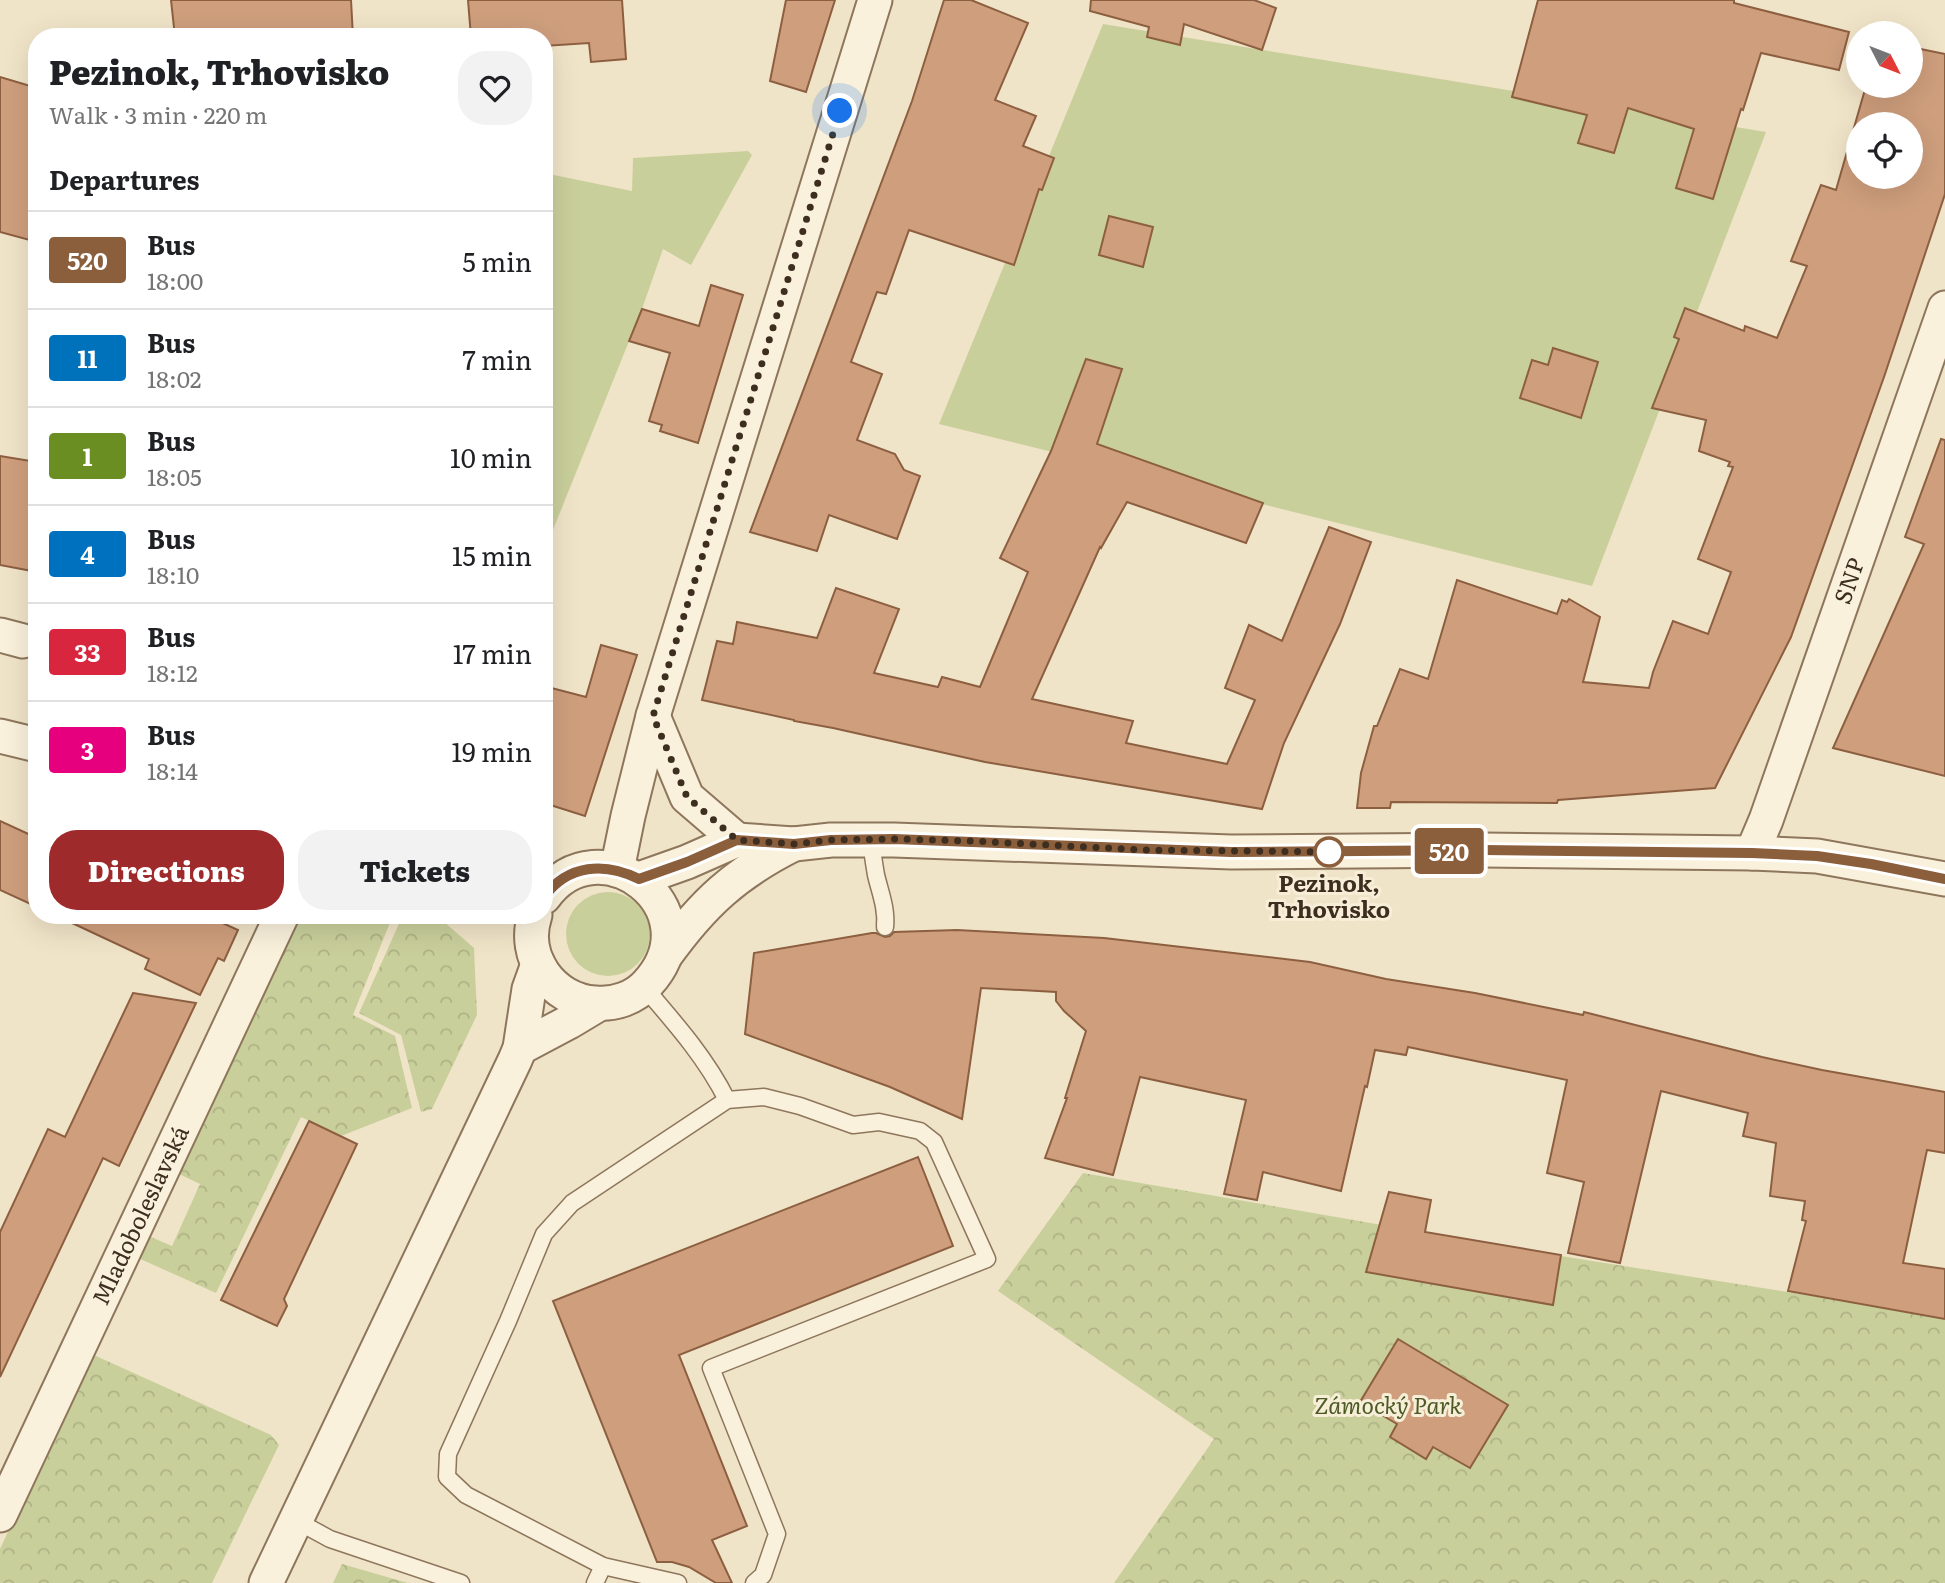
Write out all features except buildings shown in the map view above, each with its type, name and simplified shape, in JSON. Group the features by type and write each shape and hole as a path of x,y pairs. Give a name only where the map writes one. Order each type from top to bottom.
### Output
{"street":[{"path":"628,875 628,816 653,716 875,0"},
{"name":"SNP","path":"1752,853 1766,820 1945,308"},
{"path":"653,716 687,797 737,840"},
{"path":"0,736 28,743"},
{"path":"628,875 687,862 737,840 794,844 871,840 971,841 1219,852 1483,850 1752,853 1817,856 1945,879"},
{"path":"529,933 545,978 556,989 584,1002 616,1002 644,987 704,907 726,886 751,867 794,844"},
{"path":"553,887 557,882 558,870 594,868 628,875 652,891 661,906 667,922 665,956"},
{"name":"Mladoboleslavská","path":"0,1515 278,924"},
{"path":"265,1583 520,1048 529,989 529,933"},
{"path":"520,1048 599,1004"}],"lane":[{"path":"871,840 882,893 885,927"},
{"path":"644,987 686,1035 727,1100"},
{"path":"678,1583 603,1566 466,1495 447,1476 448,1454 544,1234 572,1203 727,1100 764,1097 800,1106 853,1125 879,1122 920,1131 934,1142 987,1259 711,1368 777,1534 763,1575 754,1583"},
{"path":"295,1520 330,1539 461,1583"},
{"path":"595,1583 603,1566"}],"green space":[{"path":"1103,24 1766,132 1592,586 939,424"},
{"path":"748,151 752,155 691,265 663,249 642,309 553,530 553,175 632,191 633,158"},
{"path":"608,892 631,899 643,911 650,934 643,957 631,969 608,976 585,969 573,957 566,934 573,911 585,899"},
{"path":"289,924 389,924 353,1015 395,1036 412,1108 341,1136 301,1117 216,1293 136,1257 146,1235 172,1246 200,1184 175,1172"},
{"path":"399,924 446,924 474,948 477,1015 432,1109 421,1112 401,1035 359,1013"},
{"name":"Zámocký Park","path":"1083,1173 1561,1256 1945,1317 1945,1583 1114,1583 1214,1439 998,1291"},
{"path":"85,1351 271,1435 279,1445 212,1583 0,1583 0,1549 78,1381"},
{"path":"342,1564 408,1583 333,1583"}],"bus line":[{"name":"520","path":"553,886 571,873 594,868 617,870 639,879 737,840 794,844 831,840 894,839 1231,852 1483,850 1752,853 1817,856 1945,879"}],"place":[{"name":"Pezinok, Trhovisko","path":"1329,852"}],"route":[{"path":"840,111 653,716 687,797 737,840 754,842 794,844 831,840 894,839 1145,850 1335,852 1329,852"}]}
